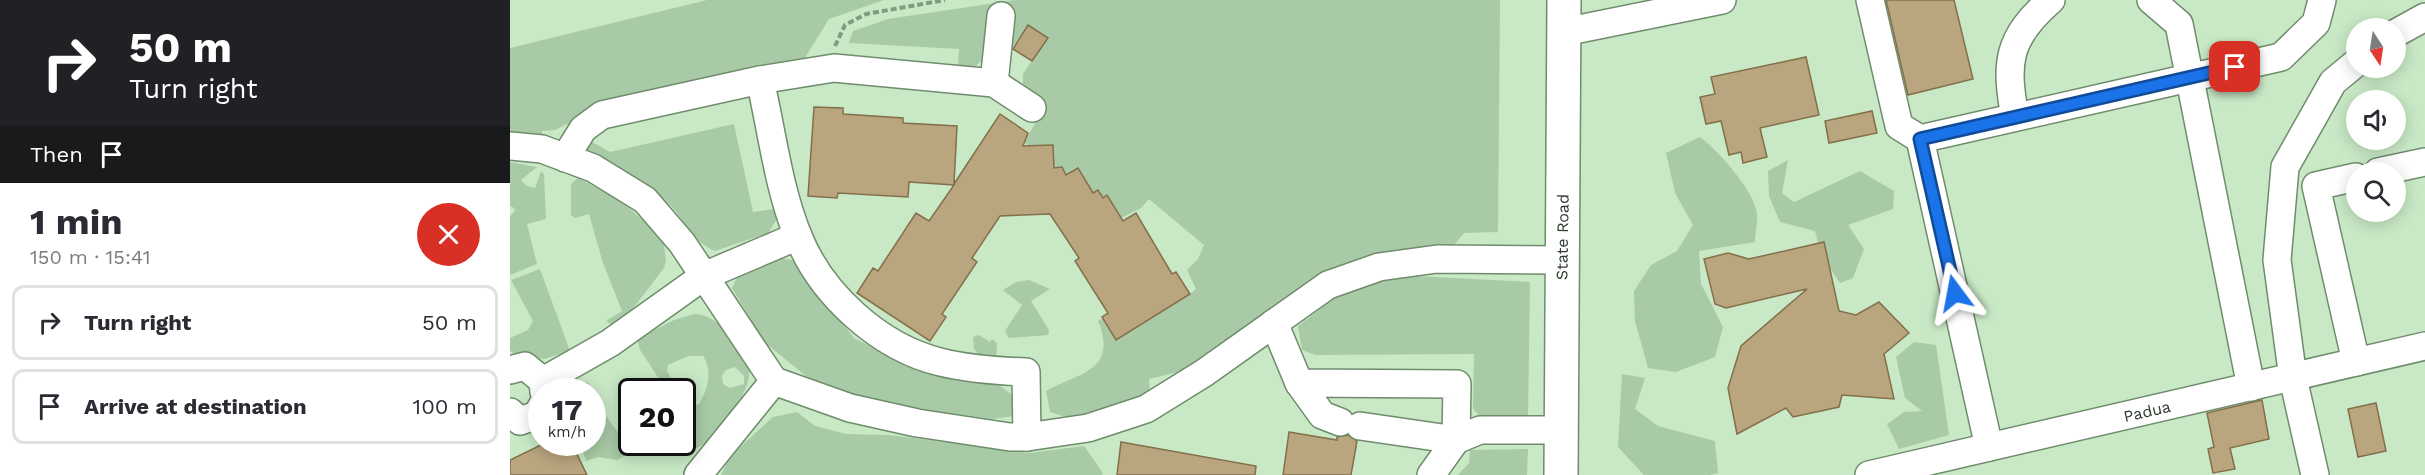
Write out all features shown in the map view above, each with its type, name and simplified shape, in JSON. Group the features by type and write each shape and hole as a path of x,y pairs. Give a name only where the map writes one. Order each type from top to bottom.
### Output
{"main road":[{"name":"State Road","path":"1561,475 1564,0"}],"street":[{"path":"1564,32 1722,0"},
{"path":"1870,0 1899,126 1920,139 2281,57 2316,23 2322,0"},
{"path":"2015,117 2008,78 2013,46 2032,16 2051,0"},
{"path":"2151,0 2180,24 2251,387"},
{"path":"994,83 1001,16"},
{"path":"2406,27 2425,17"},
{"path":"565,158 583,129 602,115 760,80 830,69 945,76 994,83 1032,108"},
{"path":"2316,475 2293,378 2277,260 2285,167 2333,82 2346,71"},
{"path":"760,80 798,237 820,275 843,303 883,339 940,362 1026,372 1027,437"},
{"path":"1920,139 1989,447"},
{"path":"510,146 542,149 593,168 645,200 682,243 774,381 850,408 917,423 1027,437 1088,428 1146,410 1204,373 1328,285 1379,267 1437,259 1561,260"},
{"path":"2406,166 2425,162"},
{"path":"2346,179 2316,186 2356,362"},
{"path":"563,378 704,276 798,237"},
{"path":"1274,324 1299,383 1322,415 1350,424 1456,440 1480,430 1560,430"},
{"name":"Padua","path":"1869,475 2293,378 2425,345"},
{"path":"510,370 525,366 533,378"},
{"path":"698,475 774,381"},
{"path":"1299,383 1457,384 1456,440 1431,475"},
{"path":"510,412 520,421 528,418"}],"path":[{"path":"830,69 838,36 845,25 872,13 945,0"}],"green space":[{"path":"707,0 884,0 829,19 803,61 571,128 567,124 555,130 542,131 542,137 510,136 510,48"},
{"path":"1015,0 1500,0 1498,232 1464,233 1448,252 1379,257 1191,369 1149,379 1150,392 1139,401 1072,419 1050,412 1046,391 1082,374 1099,361 1103,351 1103,338 1098,321 1103,318 1116,340 1190,294 1196,289 1187,270 1198,259 1204,245 1149,199 1141,208 1121,218 1107,196 1103,198 1098,190 1093,193 1078,168 1066,175 1062,167 1054,168 1053,145 1029,146 1024,142 1046,105 1023,87 1023,74 1047,38 1028,25 1012,48 1013,14 983,59 975,67 958,65 959,49 849,43 853,31 888,19"},
{"path":"734,124 753,212 774,209 779,216 768,233 715,251 701,242 676,211 651,189 585,153 590,141 610,152"},
{"path":"1700,137 1725,161 1749,194 1757,213 1755,242 1699,251 1701,284 1723,327 1715,357 1676,372 1648,368 1635,321 1634,291 1651,265 1677,251 1693,225 1675,193 1666,153"},
{"path":"1788,160 1782,193 1794,202 1860,171 1894,191 1893,209 1848,225 1864,249 1853,278 1840,283 1821,255 1815,231 1780,222 1769,196 1768,171"},
{"path":"510,162 537,167 521,180 527,186 535,188 541,171 544,174 546,219 527,224 537,264 510,275 510,216 515,211 510,206"},
{"path":"578,178 621,201 663,238 666,260 664,268 628,315 612,325 606,321 622,311 603,263 589,214 575,218 571,215 571,184"},
{"path":"778,258 793,260 854,338 900,362 995,382 1015,397 1014,416 992,419 869,401 807,377 764,342 732,288 739,273"},
{"path":"540,269 570,351 544,359 514,356 512,351 510,352 510,338 528,330 533,321 511,280"},
{"path":"1396,275 1530,282 1528,419 1483,419 1473,409 1474,354 1315,355 1302,350 1298,326 1339,295"},
{"path":"1029,280 1050,289 1031,301 1049,330 1048,335 1009,338 1005,331 1022,305 1003,290 1016,282"},
{"path":"694,314 704,315 720,325 749,365 746,387 740,401 722,427 702,445 696,448 696,405 699,404 705,393 709,374 703,356 688,356 668,365 667,371 671,378 658,378 640,350 637,339 674,320","holes":["735,367 744,376 744,384 730,388 723,384 722,376 726,370"]},
{"path":"979,335 990,342 992,339 997,343 996,358 979,355 974,349 973,337"},
{"path":"1914,342 1936,345 1949,435 1899,449 1887,424 1904,412 1922,411 1905,398 1896,357"},
{"path":"1622,374 1645,378 1635,409 1658,426 1715,441 1718,473 1644,475 1618,447"},
{"path":"797,412 815,426 846,434 889,435 1029,453 1084,446 1103,473 1102,475 721,475 730,456 773,417"},
{"path":"606,416 618,433 618,456 624,456 617,460 598,457 586,461 584,456 606,456"},
{"path":"1528,449 1527,475 1458,475 1469,463 1470,450"}],"building":[{"path":"1886,0 1954,0 1973,79 1908,95"},
{"path":"1028,25 1048,38 1032,61 1013,49"},
{"path":"1806,57 1819,115 1760,128 1767,157 1743,163 1741,152 1729,155 1721,121 1706,124 1700,97 1715,94 1711,77"},
{"path":"814,107 843,108 843,114 903,118 903,123 957,126 954,184 1000,114 1028,133 1023,146 1053,145 1054,168 1062,167 1066,175 1078,168 1093,193 1098,190 1103,198 1107,195 1123,221 1136,213 1172,274 1176,272 1190,294 1116,340 1102,317 1108,313 1075,261 1079,258 1050,214 1000,216 972,258 977,262 942,314 946,317 930,341 857,293 873,268 878,271 916,213 929,221 954,185 909,182 908,197 838,193 837,198 808,196"},
{"path":"1872,111 1877,133 1829,143 1825,121"},
{"path":"1824,242 1839,311 1856,315 1879,302 1909,333 1884,354 1894,399 1842,395 1839,407 1793,417 1786,408 1737,434 1728,388 1741,346 1807,289 1726,308 1715,304 1704,259 1728,253 1749,259"},
{"path":"2262,400 2269,439 2230,448 2235,469 2213,473 2208,449 2214,447 2207,413"},
{"path":"2376,403 2386,451 2358,457 2348,409"},
{"path":"1289,432 1337,440 1337,437 1348,435 1357,441 1351,475 1283,475"},
{"path":"1121,442 1256,466 1255,475 1117,475"},
{"path":"528,451 528,456 578,456 587,475 510,475 510,460"}],"route":[{"path":"1955,293 1920,139 2235,67"}]}
